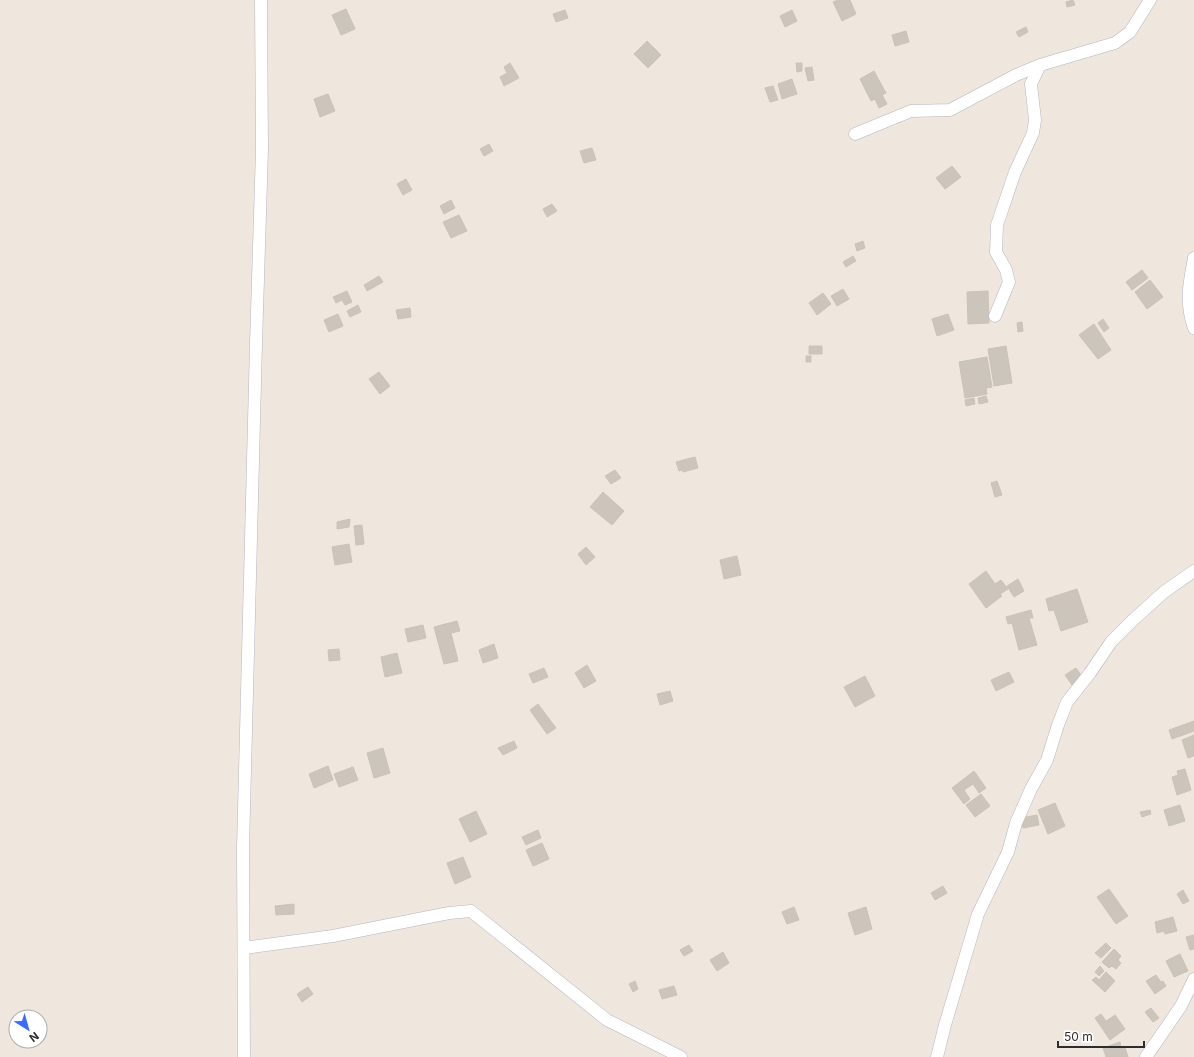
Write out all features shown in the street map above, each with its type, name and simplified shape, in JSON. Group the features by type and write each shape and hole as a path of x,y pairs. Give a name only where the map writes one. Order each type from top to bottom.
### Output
{"street":[{"path":"244,1057 244,816 262,149 261,0"},
{"path":"855,134 911,111 950,110 1016,75 1040,66 1116,43 1130,32 1150,0"},
{"path":"995,316 1010,282 1006,270 996,252 997,225 1015,172 1033,133 1035,120 1031,84 1040,66"},
{"path":"1194,258 1188,294 1190,317 1194,328"},
{"path":"937,1057 945,1024 978,914 1008,852 1016,823 1031,789 1047,760 1067,702 1090,673 1111,642 1164,592 1194,571"},
{"path":"244,948 333,936 449,913 471,911 607,1020 681,1057"},
{"path":"1146,1057 1181,1006 1194,979"}],"building":[{"path":"838,0 850,0 856,14 842,21 833,2"},
{"path":"1073,0 1075,5 1067,7 1066,2"},
{"path":"346,9 355,29 341,35 332,15"},
{"path":"565,10 568,18 556,22 553,14"},
{"path":"792,10 797,21 785,27 780,16"},
{"path":"1026,27 1028,32 1019,37 1016,32"},
{"path":"906,31 909,42 895,46 892,35"},
{"path":"647,41 661,55 648,68 634,54"},
{"path":"510,63 519,78 504,86 500,77 507,73 504,67"},
{"path":"796,63 802,63 802,71 797,72"},
{"path":"812,67 814,80 808,81 805,68"},
{"path":"874,71 886,93 882,95 887,104 879,108 875,99 871,101 860,79"},
{"path":"792,79 797,94 782,99 778,84"},
{"path":"773,86 778,100 770,102 765,88"},
{"path":"328,94 335,111 320,117 314,99"},
{"path":"489,144 493,151 484,156 480,149"},
{"path":"592,148 596,160 584,163 580,151"},
{"path":"952,166 961,177 945,189 936,178"},
{"path":"406,179 412,190 403,195 397,184"},
{"path":"451,200 455,208 444,214 440,206"},
{"path":"552,204 557,211 547,217 543,209"},
{"path":"459,215 467,231 451,238 443,222"},
{"path":"863,241 865,248 857,251 855,244"},
{"path":"853,256 856,261 846,267 843,262"},
{"path":"1142,270 1148,278 1132,290 1126,282"},
{"path":"379,276 383,282 367,291 364,285"},
{"path":"1150,280 1163,297 1147,309 1135,292"},
{"path":"843,289 849,299 837,306 831,296"},
{"path":"347,291 352,302 345,305 342,300 336,303 333,297"},
{"path":"988,291 989,323 968,324 967,292"},
{"path":"823,293 831,304 817,315 809,303"},
{"path":"358,305 361,312 350,317 347,311"},
{"path":"410,308 411,317 398,319 396,310"},
{"path":"338,314 343,326 329,332 324,320"},
{"path":"948,314 954,330 937,336 932,319"},
{"path":"1103,319 1109,328 1104,332 1098,323"},
{"path":"1022,322 1023,331 1018,332 1017,323"},
{"path":"1094,324 1111,350 1098,359 1079,335"},
{"path":"809,346 822,346 822,354 809,354"},
{"path":"1006,346 1012,383 994,386 988,349"},
{"path":"806,356 811,356 811,362 806,362"},
{"path":"987,357 992,387 986,388 987,394 965,398 959,362"},
{"path":"379,372 390,386 380,394 369,379"},
{"path":"986,396 988,402 979,404 978,398"},
{"path":"974,398 975,404 966,406 965,400"},
{"path":"695,457 698,468 683,472 683,470 679,471 676,462"},
{"path":"615,470 621,478 611,484 605,476"},
{"path":"997,481 1002,495 995,497 991,483"},
{"path":"603,492 624,511 612,525 590,507"},
{"path":"350,519 349,527 337,529 337,522"},
{"path":"362,525 364,544 356,545 354,526"},
{"path":"349,544 352,562 335,565 332,547"},
{"path":"586,547 595,557 586,565 578,554"},
{"path":"737,556 741,575 724,579 720,560"},
{"path":"986,571 995,584 1001,580 1008,589 1000,594 1002,596 986,608 969,584"},
{"path":"1018,579 1024,591 1014,597 1007,586"},
{"path":"1077,589 1088,622 1061,631 1054,610 1049,611 1046,599"},
{"path":"1031,610 1033,618 1029,618 1037,645 1019,650 1012,623 1008,624 1006,617"},
{"path":"457,621 460,631 451,633 458,661 444,664 434,627"},
{"path":"423,625 426,638 408,642 405,629"},
{"path":"494,644 498,658 483,663 479,650"},
{"path":"339,649 340,660 329,661 328,650"},
{"path":"397,653 402,673 385,677 381,657"},
{"path":"587,665 596,681 584,688 575,673"},
{"path":"544,668 548,677 533,683 529,674"},
{"path":"1076,668 1083,678 1072,685 1065,675"},
{"path":"1009,672 1014,682 996,691 991,680"},
{"path":"865,676 875,696 855,707 844,687"},
{"path":"670,691 673,701 660,705 657,694"},
{"path":"538,704 556,728 547,734 530,710"},
{"path":"1194,721 1194,731 1172,739 1169,730"},
{"path":"1194,735 1194,756 1188,758 1182,740"},
{"path":"514,741 517,748 503,755 498,748"},
{"path":"383,748 390,773 374,778 367,753"},
{"path":"328,766 333,780 314,788 309,774"},
{"path":"353,767 358,780 339,787 334,774"},
{"path":"1185,769 1191,790 1177,795 1172,777 1178,775 1177,771"},
{"path":"974,771 986,788 979,793 973,784 964,790 970,799 964,804 952,788"},
{"path":"981,794 990,806 975,817 966,805"},
{"path":"1055,803 1065,826 1048,834 1038,810"},
{"path":"1180,805 1185,821 1169,826 1164,810"},
{"path":"1150,810 1151,814 1142,817 1140,812"},
{"path":"476,811 487,834 470,842 459,819"},
{"path":"1037,815 1039,825 1023,828 1021,818"},
{"path":"538,830 541,838 526,845 522,837"},
{"path":"542,843 549,859 533,866 526,850"},
{"path":"463,857 471,877 455,884 447,863"},
{"path":"943,886 947,893 935,900 931,893"},
{"path":"1109,889 1128,916 1116,924 1097,897"},
{"path":"1183,890 1189,901 1183,904 1177,894"},
{"path":"294,904 294,914 276,915 275,906"},
{"path":"794,907 799,920 787,924 782,912"},
{"path":"866,907 872,929 855,935 848,913"},
{"path":"1173,917 1177,931 1165,934 1164,931 1157,933 1155,922"},
{"path":"1194,935 1194,949 1190,950 1186,937"},
{"path":"1106,943 1111,948 1101,958 1095,953"},
{"path":"689,945 693,951 684,956 680,950"},
{"path":"1114,949 1121,956 1118,960 1121,963 1116,969 1112,966 1109,968 1102,962"},
{"path":"723,952 729,963 717,971 710,960"},
{"path":"1180,954 1188,971 1174,977 1166,961"},
{"path":"1100,966 1104,971 1099,976 1095,972"},
{"path":"1106,972 1115,981 1105,992 1092,980 1096,977 1099,980"},
{"path":"1156,975 1166,986 1155,994 1146,981"},
{"path":"635,981 638,989 633,992 629,984"},
{"path":"674,986 677,995 662,999 659,990"},
{"path":"308,987 313,994 302,1002 297,994"},
{"path":"1151,1008 1159,1018 1153,1022 1145,1012"},
{"path":"1101,1014 1106,1021 1115,1015 1125,1029 1110,1040 1095,1018"},
{"path":"1120,1042 1121,1048 1125,1047 1128,1057 1106,1057 1103,1048"}]}
